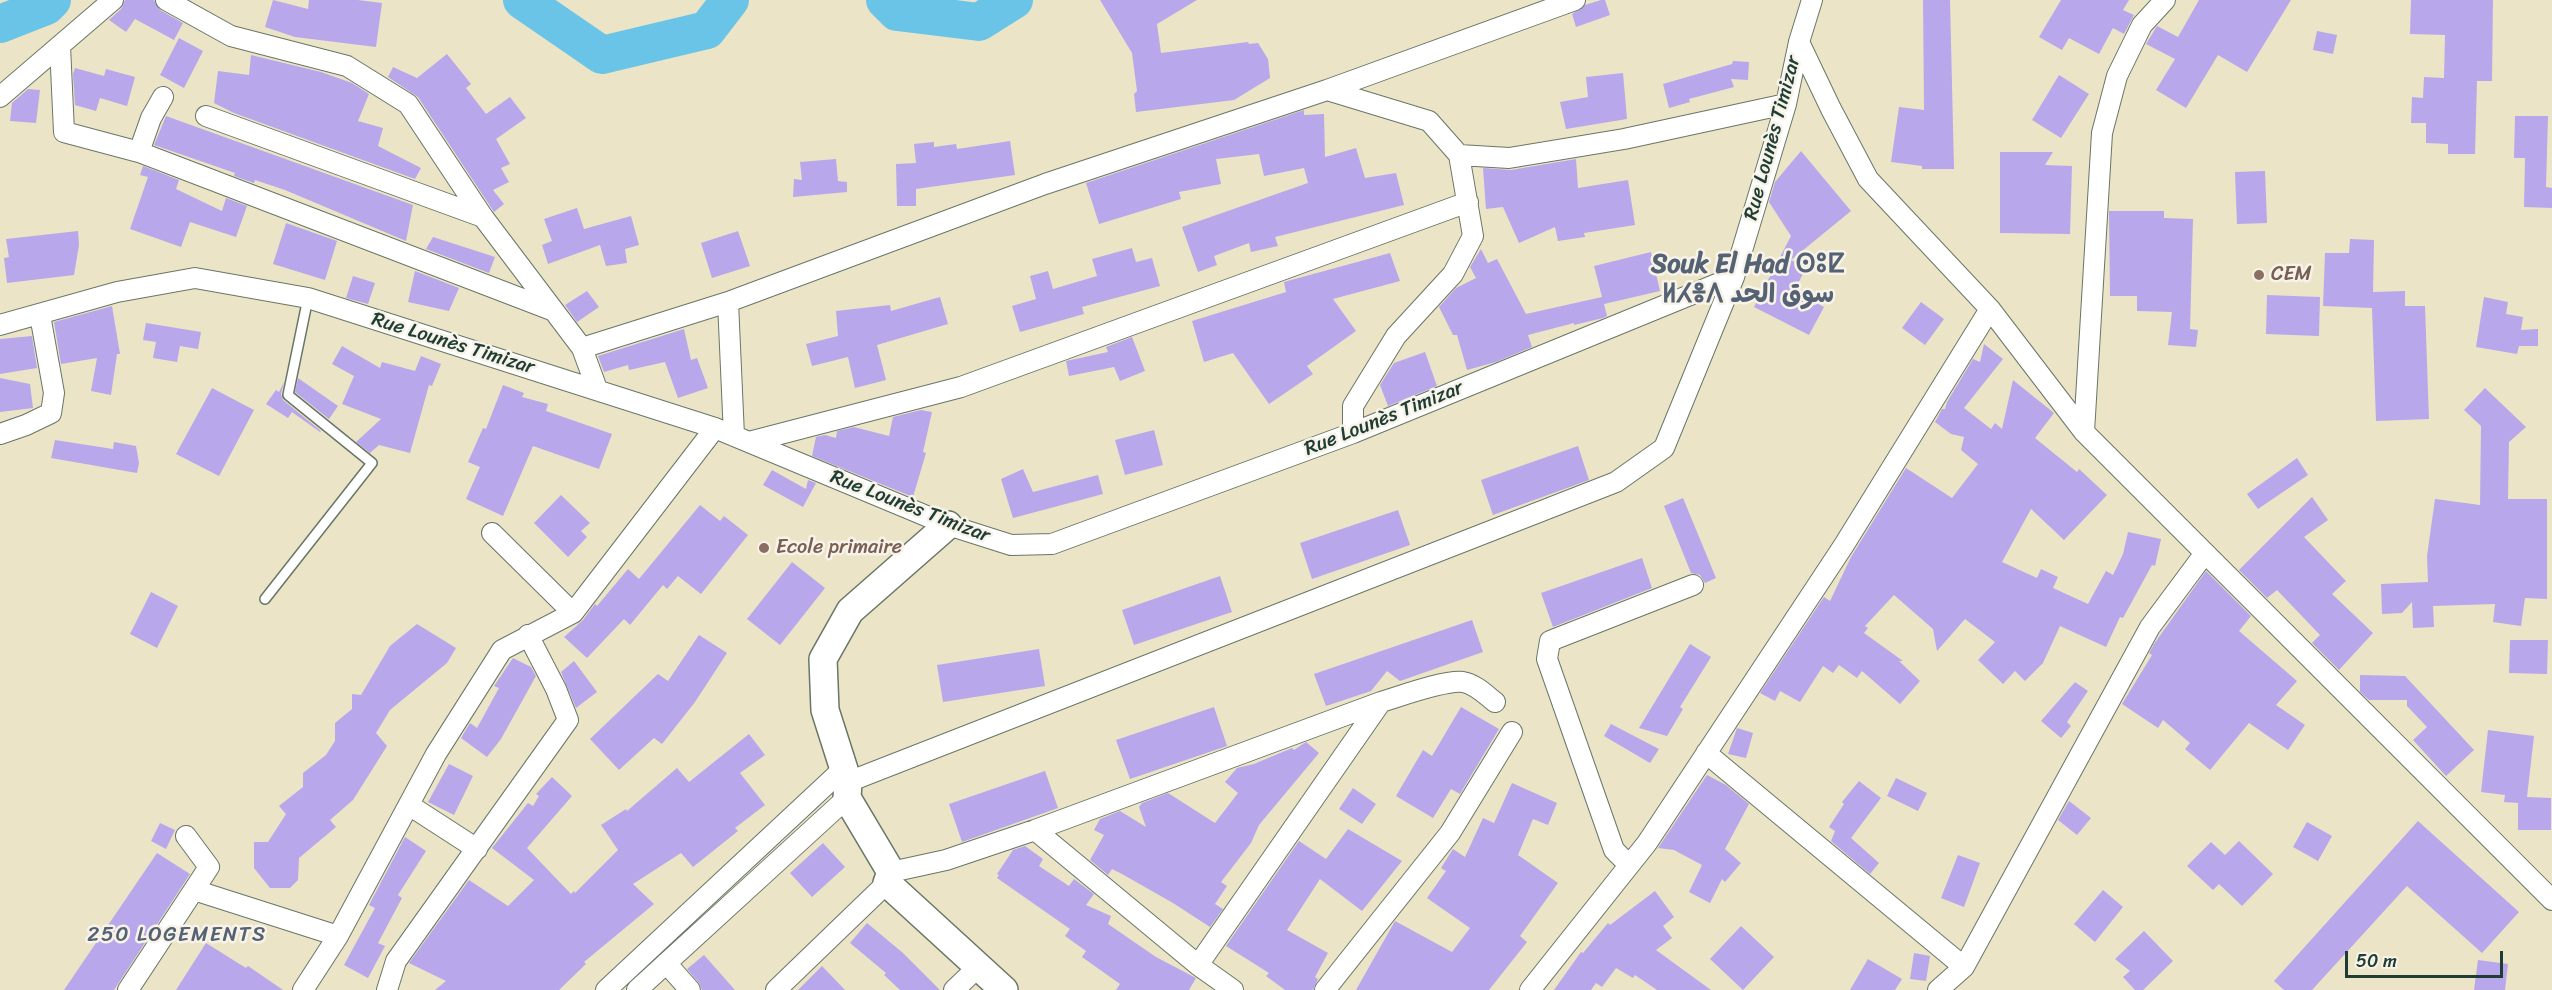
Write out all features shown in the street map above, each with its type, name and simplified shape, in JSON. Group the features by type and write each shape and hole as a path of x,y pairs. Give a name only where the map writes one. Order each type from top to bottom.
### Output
{"street":[{"path":"0,97 113,0"},
{"path":"166,0 231,36 347,66 408,104 483,218 582,348 597,390"},
{"path":"582,348 728,302 1045,184 1327,90 1575,0"},
{"name":"Rue Lounès Timizar","path":"0,325 117,291 195,278 308,298 715,428 948,525 1011,545 1052,544 1353,434 1734,277 1786,104 1799,42 1812,0"},
{"path":"2084,432 2102,133 2117,76 2142,25 2164,0"},
{"path":"1799,42 1868,179 1990,309 2084,432 2552,900"},
{"path":"60,46 64,132 139,152 554,311"},
{"path":"1327,90 1429,121 1459,155 1473,236 1453,274 1396,336 1353,406 1353,434"},
{"path":"139,152 162,97"},
{"path":"1459,155 1509,158 1624,139 1786,104"},
{"path":"206,116 483,218"},
{"path":"728,302 741,439 961,387 1467,202"},
{"path":"606,990 846,783 1616,482 1664,448 1734,277"},
{"path":"1530,990 1647,843 1844,545 1990,309"},
{"path":"0,434 26,426 51,413 54,393 40,315"},
{"path":"303,990 338,936 436,754 502,650 573,613 715,428"},
{"path":"948,525 850,611 823,659 825,710 846,783 889,877 977,968 1004,990"},
{"path":"492,533 573,613"},
{"path":"1938,990 1964,967 2150,627 2205,553"},
{"path":"1629,865 1614,850 1547,659 1550,641 1694,585"},
{"path":"387,990 396,961 568,720 556,689 528,635"},
{"path":"776,990 889,877 1035,830 1381,702 1464,682 1479,689 1495,702"},
{"path":"1198,965 1381,702"},
{"path":"1325,990 1450,833 1512,732"},
{"path":"1706,753 1964,967"},
{"path":"637,990 846,783"},
{"path":"409,805 477,849"},
{"path":"1035,830 1198,965 1233,990"},
{"path":"128,990 209,867 186,836"},
{"path":"194,890 338,936"},
{"path":"666,963 690,990"},
{"path":"954,990 977,968"}],"lane":[{"path":"265,599 372,463 288,395 308,298"}],"building":[{"path":"125,0 154,0 160,10 183,23 174,40 135,19 126,32 109,20 121,9"},
{"path":"273,0 308,9 309,0 358,0 382,3 376,47 295,37 265,27"},
{"path":"1100,0 1197,0 1157,24 1161,53 1248,42 1249,44 1258,43 1268,59 1270,78 1234,100 1136,112 1134,94 1137,91 1132,53"},
{"path":"1605,0 1610,15 1576,27 1572,14 1585,5"},
{"path":"1923,0 1950,0 1954,169 1922,169 1922,166 1891,162 1899,107 1924,110"},
{"path":"2061,0 2129,0 2123,10 2134,15 2124,34 2113,28 2099,54 2069,38 2062,50 2039,37"},
{"path":"2199,0 2291,0 2247,72 2218,55 2186,108 2156,90 2175,59 2146,44 2157,26 2178,37"},
{"path":"2411,0 2493,0 2492,81 2477,81 2475,154 2448,154 2448,144 2426,143 2426,123 2411,123 2412,97 2423,98 2424,77 2444,78 2445,35 2410,34"},
{"path":"2317,31 2337,35 2333,54 2313,50"},
{"path":"179,38 203,51 184,88 160,75"},
{"path":"447,54 471,84 466,88 486,114 510,97 526,118 496,139 510,164 501,168 509,182 493,190 504,204 494,212 418,97 388,77 393,67 417,78"},
{"path":"251,55 321,72 352,83 369,94 358,121 383,128 378,146 421,168 415,179 234,113 214,103 218,71 249,75"},
{"path":"1733,61 1749,62 1748,80 1731,79 1734,87 1689,99 1690,102 1669,108 1663,84 1732,64"},
{"path":"75,68 104,76 106,69 135,77 127,106 100,98 96,111 75,105 73,74"},
{"path":"1623,73 1627,119 1566,129 1560,102 1588,97 1586,77"},
{"path":"2059,75 2089,94 2061,138 2032,120"},
{"path":"28,89 40,90 36,123 10,121 12,103"},
{"path":"1304,110 1304,115 1324,114 1325,157 1356,148 1365,178 1396,173 1404,205 1275,237 1278,246 1251,252 1249,243 1214,256 1217,265 1198,272 1182,227 1308,183 1304,168 1264,176 1259,154 1216,159 1221,184 1179,192 1181,199 1099,224 1086,183"},
{"path":"166,116 413,205 406,241 285,190 255,180 254,183 234,176 235,173 154,145"},
{"path":"2515,116 2548,116 2546,187 2552,188 2552,208 2524,207 2525,158 2514,158"},
{"path":"1010,141 1015,175 916,189 916,206 897,206 896,164 916,163 914,144 934,142 934,147 956,144 957,149"},
{"path":"1801,151 1851,211 1791,260 1806,268 1794,291 1824,307 1809,335 1754,307 1791,236 1769,202 1775,182"},
{"path":"2000,152 2053,152 2045,165 2072,166 2070,234 2000,233"},
{"path":"836,159 838,181 847,182 847,192 793,197 794,179 802,180 800,162"},
{"path":"1576,159 1578,188 1628,180 1635,225 1584,233 1585,237 1558,241 1555,227 1519,243 1503,207 1486,209 1483,168 1511,170"},
{"path":"143,166 179,180 176,189 222,211 226,198 247,206 236,237 190,222 181,247 130,229 148,177 140,175"},
{"path":"2265,171 2267,223 2237,224 2235,172"},
{"path":"577,208 584,229 631,216 639,245 625,249 627,263 606,266 600,245 548,264 542,245 552,241 544,219"},
{"path":"2109,211 2164,211 2164,218 2193,219 2190,329 2198,330 2196,347 2168,345 2172,312 2137,311 2137,296 2110,296"},
{"path":"286,223 337,241 325,280 273,264"},
{"path":"78,231 79,245 74,275 7,283 4,258 9,257 6,239"},
{"path":"738,231 750,266 712,278 701,243"},
{"path":"433,237 495,257 489,273 426,249"},
{"path":"2350,239 2374,240 2373,292 2405,291 2405,306 2425,306 2429,419 2376,421 2372,308 2323,306 2325,253 2349,253"},
{"path":"1132,248 1136,262 1152,258 1160,286 1082,307 1084,314 1020,332 1012,306 1036,299 1030,276 1048,271 1053,289 1097,276 1092,259"},
{"path":"1481,249 1488,263 1497,259 1526,314 1602,297 1594,266 1651,252 1660,291 1604,304 1607,316 1603,318 1528,335 1532,347 1496,362 1467,370 1457,335 1453,335 1439,307 1456,288 1476,278 1470,267"},
{"path":"1390,253 1400,281 1333,299 1356,331 1307,366 1313,374 1269,404 1233,353 1204,362 1192,321 1286,292 1284,282"},
{"path":"415,271 459,288 449,311 408,302"},
{"path":"353,276 375,283 368,304 346,298"},
{"path":"587,291 599,307 577,322 565,305"},
{"path":"2267,295 2320,297 2319,336 2266,334"},
{"path":"940,297 948,324 877,345 886,380 855,388 848,357 812,366 806,344 838,336 836,311 890,305 891,311"},
{"path":"2484,297 2508,302 2506,314 2523,317 2521,330 2538,329 2538,346 2519,346 2517,354 2476,347"},
{"path":"1921,302 1944,319 1925,345 1902,328"},
{"path":"112,306 120,354 117,354 111,395 91,391 97,358 61,364 54,322"},
{"path":"146,323 201,332 198,349 180,346 177,362 153,358 156,342 143,340"},
{"path":"684,329 691,360 697,358 708,388 678,398 665,362 629,370 628,365 604,372 598,356"},
{"path":"32,336 37,368 0,374 0,339"},
{"path":"1132,337 1145,371 1120,381 1114,367 1069,376 1066,361 1108,352 1106,347"},
{"path":"1984,344 2003,359 1964,408 1991,429 1995,423 2002,429 2013,380 2054,413 2035,438 2077,472 2079,469 2107,495 2064,540 2031,509 2002,562 2037,578 2041,569 2058,577 2053,588 2088,604 2106,571 2113,575 2123,554 2128,532 2161,539 2155,566 2152,565 2123,618 2120,617 2106,647 2060,626 2043,663 2025,681 2015,671 2003,684 1978,660 1995,642 1965,619 1937,651 1933,629 1894,595 1865,626 1868,628 1864,633 1903,661 1899,661 1920,681 1900,704 1862,671 1857,678 1839,665 1833,673 1823,666 1800,702 1780,691 1775,701 1760,693 1824,597 1830,601 1851,557 1906,468 1952,498 1978,464 1961,450 1964,437 1951,434 1935,422 1942,409 1945,409 1973,359 1980,362"},
{"path":"342,346 380,368 382,362 415,371 421,356 441,364 432,386 429,385 410,453 379,445 370,453 356,442 381,419 342,404 354,376 332,364"},
{"path":"1425,352 1437,386 1388,406 1380,385 1394,363"},
{"path":"0,378 30,384 33,408 0,412"},
{"path":"298,378 338,406 329,419 295,392"},
{"path":"284,382 281,394 283,400 320,432 292,412 288,418 266,404 276,390 279,392"},
{"path":"503,385 524,393 522,397 548,404 546,411 612,434 599,469 533,446 503,516 466,499 480,467 468,462 483,428 486,429"},
{"path":"212,388 254,410 219,476 176,454"},
{"path":"2485,388 2526,427 2509,442 2508,499 2547,499 2547,599 2525,598 2521,626 2493,622 2495,604 2433,606 2434,627 2413,628 2412,602 2402,613 2382,614 2381,584 2428,582 2427,556 2435,499 2480,505 2481,426 2464,410"},
{"path":"921,410 932,412 923,452 926,453 913,497 812,456 816,437 825,435 836,438 837,431 854,427 889,436 893,417"},
{"path":"1154,430 1163,465 1125,475 1115,440"},
{"path":"55,440 113,449 114,442 136,446 139,463 137,473 51,458"},
{"path":"1578,446 1589,480 1493,515 1481,480"},
{"path":"2297,458 2308,475 2258,509 2247,494"},
{"path":"1023,469 1033,492 1098,475 1103,494 1013,518 1001,479"},
{"path":"772,470 806,489 808,480 816,483 803,507 763,485"},
{"path":"561,495 590,523 581,531 587,537 568,557 534,523"},
{"path":"2312,497 2328,520 2304,537 2346,581 2332,594 2373,633 2339,670 2312,643 2320,635 2277,590 2267,598 2239,570"},
{"path":"1683,498 1716,578 1705,583 1700,575 1691,573 1664,506"},
{"path":"700,505 720,521 724,516 748,535 701,594 678,576 667,589 663,585 630,625 624,619 587,658 564,637 583,620 595,604 597,606 628,569 639,579"},
{"path":"1398,510 1410,545 1312,579 1300,543"},
{"path":"1642,558 1652,588 1553,627 1541,593"},
{"path":"792,562 825,588 780,645 747,619"},
{"path":"2206,571 2251,616 2239,631 2297,681 2276,705 2305,725 2288,750 2249,723 2210,770 2185,749 2190,743 2163,720 2158,728 2122,704 2152,655 2149,653 2154,644"},
{"path":"1220,576 1232,612 1134,645 1122,610"},
{"path":"151,592 178,606 157,648 130,634"},
{"path":"1472,620 1483,652 1400,681 1387,671 1371,691 1326,706 1314,674"},
{"path":"417,624 456,648 447,663 390,710 376,733 387,746 353,800 330,820 336,827 299,858 298,880 290,888 270,888 254,868 254,842 268,842 286,814 279,806 303,787 303,773 326,755 335,741 335,723 352,709 352,694 361,695 390,646"},
{"path":"699,635 727,653 695,702 662,744 654,738 619,770 590,739 658,674 668,681"},
{"path":"2510,640 2548,640 2547,674 2509,673"},
{"path":"1690,644 1711,657 1680,707 1683,709 1667,736 1639,728"},
{"path":"1039,649 1045,686 943,702 937,665"},
{"path":"513,658 531,667 536,676 501,739 487,757 461,738 470,723 477,728 499,688 494,686"},
{"path":"574,661 597,692 576,708 561,672"},
{"path":"2360,675 2405,676 2474,750 2446,776 2413,740 2427,727 2407,706 2407,700 2369,700 2360,692"},
{"path":"2075,682 2088,691 2067,722 2071,726 2061,738 2041,721"},
{"path":"1214,707 1227,746 1130,779 1116,740"},
{"path":"1461,707 1499,729 1460,794 1451,789 1433,818 1396,796 1423,750 1432,756"},
{"path":"1611,724 1659,749 1650,763 1604,736"},
{"path":"1737,728 1753,733 1746,758 1728,754"},
{"path":"2488,730 2534,736 2527,797 2551,798 2551,830 2518,830 2518,803 2504,802 2505,795 2481,792"},
{"path":"749,734 765,755 740,773 765,805 735,828 738,831 693,867 681,853 633,884 654,904 584,962 586,964 559,990 435,990 446,981 409,963 469,880 508,906 534,880 492,848 528,803 533,806 539,796 536,794 552,777 572,796 527,848 571,894 574,891 575,893 618,850 601,825 626,809 627,811 677,768 689,782"},
{"path":"1306,742 1319,753 1259,825 1251,843 1221,882 1227,886 1215,904 1223,909 1210,927 1122,874 1112,869 1108,875 1090,860 1104,835 1094,830 1100,819 1120,811 1146,827 1139,807 1142,803 1168,793 1215,823 1238,793 1225,782 1237,768 1254,764 1292,748 1294,750"},
{"path":"449,764 473,776 454,815 428,802"},
{"path":"1045,771 1058,808 962,842 949,804"},
{"path":"1707,775 1726,785 1749,804 1725,849 1741,863 1725,882 1722,879 1710,903 1689,892 1702,865 1674,850 1658,848"},
{"path":"1896,778 1927,793 1918,811 1887,796"},
{"path":"1859,781 1881,798 1851,838 1879,863 1870,874 1831,841 1835,831 1829,827 1844,804 1842,802"},
{"path":"1512,783 1557,803 1548,825 1533,819 1518,855 1558,883 1520,936 1527,942 1489,990 1356,990 1395,921 1452,952 1470,928 1427,898 1446,871 1441,868 1453,849 1465,857 1483,818 1494,823"},
{"path":"1353,788 1376,804 1362,824 1339,809"},
{"path":"2069,801 2091,818 2077,835 2058,820"},
{"path":"2418,821 2519,912 2482,953 2407,886 2312,990 2284,990 2274,981"},
{"path":"2307,822 2332,836 2318,861 2293,847"},
{"path":"160,823 175,830 166,849 151,841"},
{"path":"1348,829 1402,861 1362,911 1320,879 1287,930 1328,953 1315,977 1318,979 1313,990 1285,990 1266,976 1269,973 1226,946 1299,841 1326,859"},
{"path":"405,837 426,851 398,895 402,898 378,943 385,946 368,978 344,965 375,908 369,905"},
{"path":"2239,841 2273,874 2242,906 2219,884 2213,890 2187,866 2211,842 2225,855"},
{"path":"823,843 845,867 812,897 790,873"},
{"path":"1025,846 1043,859 1039,866 1069,886 1074,879 1094,894 1086,905 1111,916 1108,924 1156,957 1196,978 1189,990 1116,990 1120,984 1082,957 1086,951 1065,936 1070,929 997,878 999,875 997,874 1013,850"},
{"path":"157,853 190,874 114,990 64,990"},
{"path":"1958,855 1980,863 1964,907 1941,898"},
{"path":"2103,890 2123,907 2095,942 2074,924"},
{"path":"1655,891 1674,917 1663,926 1672,938 1656,950 1711,990 1657,990 1635,975 1633,978 1616,968 1602,987 1596,983 1591,990 1554,990 1581,952 1583,953 1608,923 1610,925"},
{"path":"867,923 903,953 940,990 900,990 884,975 886,973 850,943"},
{"path":"1741,926 1774,957 1743,990 1710,959"},
{"path":"2144,931 2173,961 2143,990 2135,990 2123,977 2130,971 2115,959"},
{"path":"206,943 246,968 248,966 283,990 176,990"},
{"path":"1914,953 1930,956 1926,981 1910,979"},
{"path":"704,955 735,990 702,990 687,969"},
{"path":"1868,959 1902,979 1895,990 1850,990"},
{"path":"2478,960 2508,964 2505,990 2474,990"},
{"path":"822,966 845,990 798,990"}],"waterway":[{"path":"0,24 46,6 52,0"},
{"path":"522,0 602,55 707,30 730,0"},
{"path":"885,0 897,12 979,22 1014,0"}],"place":[{"name":"CEM","path":"2259,275"},
{"name":"Ecole primaire","path":"764,548"}],"district":[{"name":"Souk El Had ⵙⵓⵇ ⵍⵃⴻⴷ سوق الحد","path":"1748,280"},
{"name":"250 LOGEMENTS","path":"177,936"}]}
